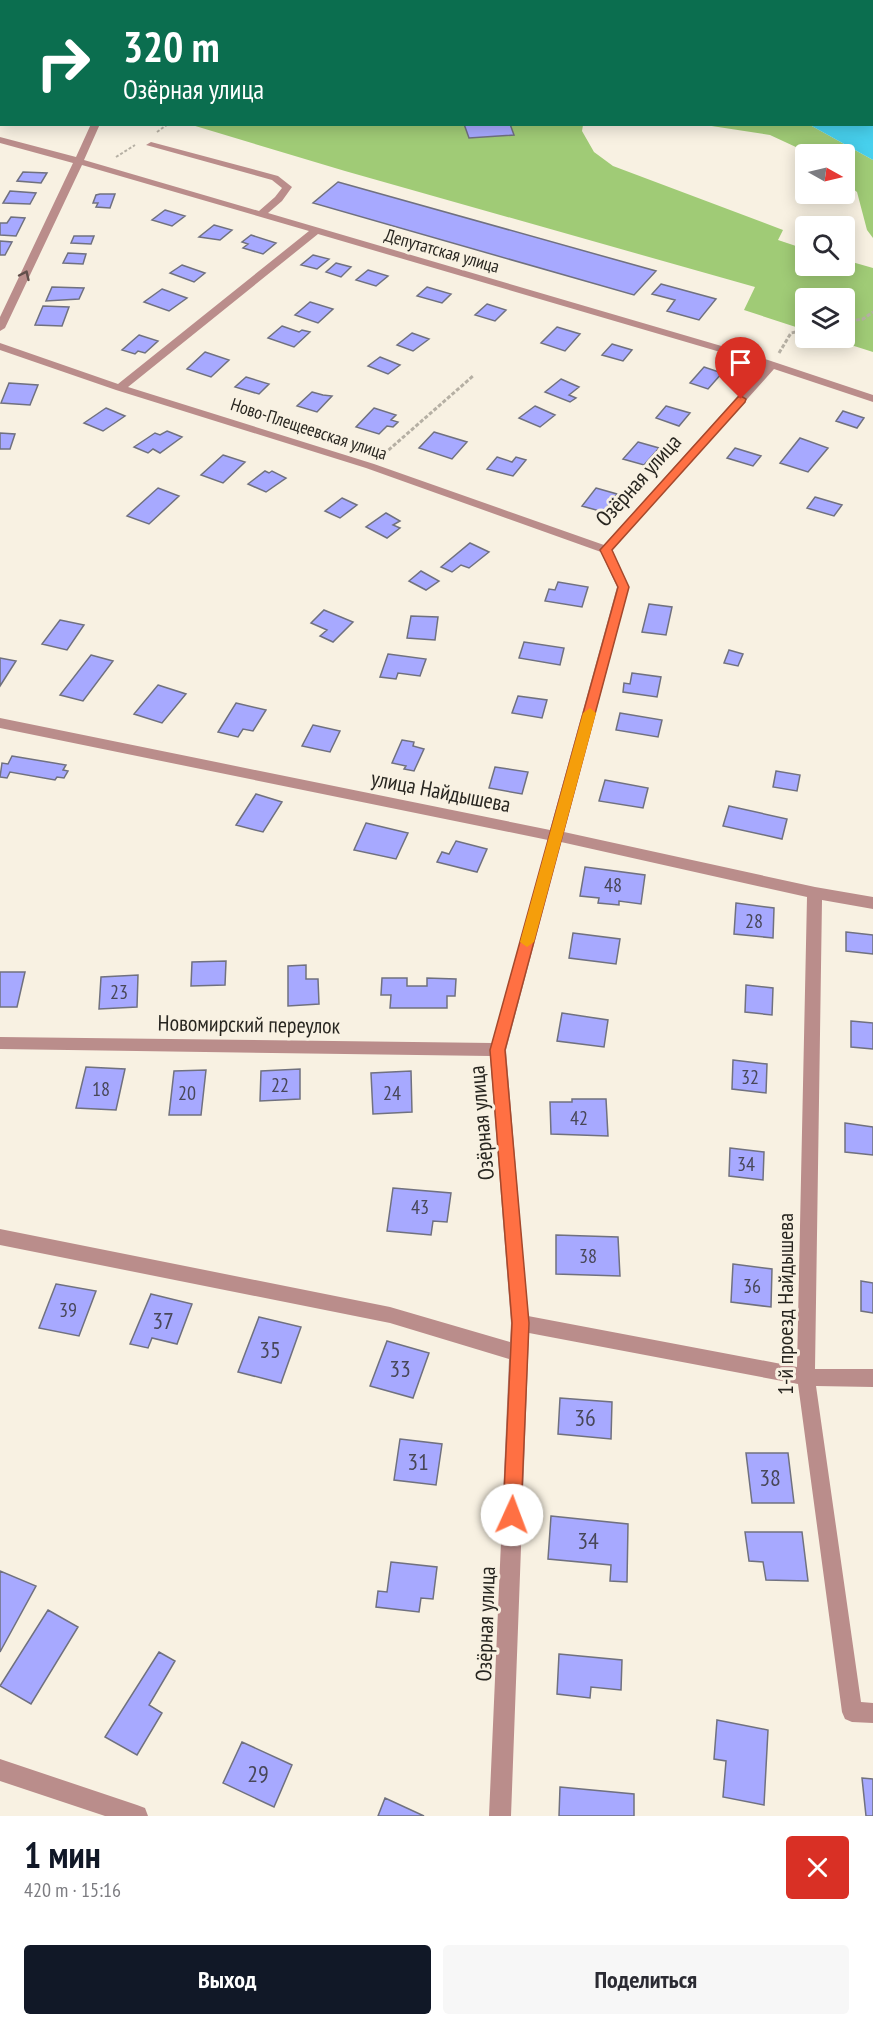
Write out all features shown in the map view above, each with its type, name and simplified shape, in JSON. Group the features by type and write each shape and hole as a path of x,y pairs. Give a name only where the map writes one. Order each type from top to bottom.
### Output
{"street":[{"path":"0,328 95,126"},
{"name":"Депутатская улица","path":"0,140 771,366 873,399"},
{"path":"150,145 275,178 287,187 279,199 260,215"},
{"path":"120,388 314,232"},
{"name":"Ново-Плещеевская улица","path":"0,346 120,388 370,466 606,550"},
{"name":"Озёрная улица","path":"500,1816 520,1323 498,1050 623,587 606,550 771,366"},
{"name":"улица Найдышева","path":"0,723 556,836 814,893 873,903"},
{"name":"1-й проезд Найдышева","path":"814,893 806,1377 852,1712 873,1713"},
{"name":"Новомирский переулок","path":"0,1043 498,1050"},
{"path":"0,1237 390,1315 519,1353"},
{"path":"520,1323 806,1377 873,1378"},
{"path":"0,1770 137,1816"}],"path":[{"path":"855,320 863,319 873,312"},
{"path":"771,366 791,333 795,332"},
{"path":"370,466 473,376"}],"green space":[{"path":"195,126 583,126 582,131 594,152 613,166 783,230 778,240 795,246 795,276 855,276 855,263 873,268 873,352 855,346 855,288 795,288 795,327 744,310 755,287 345,171"},
{"path":"712,126 812,126 844,144 795,144 795,147 770,135"},
{"path":"855,150 873,160 873,238 867,230 855,190"}],"water":[{"path":"812,126 873,126 873,160 855,150 855,144 844,144"}],"building":[{"path":"465,126 511,126 514,135 469,138"},
{"path":"23,172 47,173 41,183 17,181"},
{"path":"338,182 656,271 634,295 313,203"},
{"path":"10,191 36,193 30,204 3,203"},
{"path":"115,194 110,208 96,207 98,203 93,203 96,195"},
{"path":"165,210 185,216 172,226 152,220"},
{"path":"11,217 25,218 16,236 0,235 0,223 7,223"},
{"path":"214,225 232,230 220,240 199,237"},
{"path":"251,235 276,243 263,254 243,248 248,244 242,242"},
{"path":"74,236 94,236 91,244 71,243"},
{"path":"0,241 12,242 5,255 0,255"},
{"path":"68,253 86,254 83,264 63,263"},
{"path":"313,255 329,259 317,269 301,265"},
{"path":"336,263 351,267 341,277 326,272"},
{"path":"182,265 205,273 194,282 170,273"},
{"path":"368,270 388,276 376,286 356,280"},
{"path":"661,284 716,299 699,320 667,311 675,300 652,294"},
{"path":"52,287 84,288 79,299 46,301"},
{"path":"427,287 451,294 442,303 417,296"},
{"path":"162,289 187,298 169,311 144,302"},
{"path":"310,302 333,309 318,323 295,315"},
{"path":"487,304 506,310 495,321 475,315"},
{"path":"43,306 69,307 62,326 35,325"},
{"path":"282,326 299,332 302,330 310,332 294,347 268,338"},
{"path":"557,327 580,334 565,351 541,343"},
{"path":"412,333 429,339 413,351 397,345"},
{"path":"139,335 158,341 145,353 138,351 135,354 122,350"},
{"path":"612,344 632,350 623,361 602,355"},
{"path":"205,352 229,360 211,377 187,369"},
{"path":"380,357 400,365 388,374 368,366"},
{"path":"704,367 722,373 708,389 690,383"},
{"path":"246,377 269,384 259,394 235,387"},
{"path":"561,379 579,387 569,395 576,398 570,402 545,392"},
{"path":"9,383 38,385 30,405 1,403"},
{"path":"312,392 332,396 317,412 297,406"},
{"path":"535,406 555,415 540,427 519,418"},
{"path":"666,406 690,413 679,426 656,418"},
{"path":"106,408 125,416 103,431 84,423"},
{"path":"374,408 396,415 391,420 398,422 393,427 387,426 379,434 356,427"},
{"path":"843,411 864,418 857,428 836,421"},
{"path":"167,431 182,437 160,453 153,449 148,453 134,447 155,433 160,435"},
{"path":"434,432 467,442 452,459 419,448"},
{"path":"0,433 15,434 10,449 0,449"},
{"path":"800,438 828,448 808,472 780,463"},
{"path":"638,442 659,448 644,465 623,459"},
{"path":"735,448 761,456 753,466 727,458"},
{"path":"223,455 245,462 223,483 201,475"},
{"path":"497,457 512,462 516,457 526,460 513,476 487,469"},
{"path":"265,471 269,473 272,471 286,478 266,492 248,484"},
{"path":"158,488 179,496 149,524 127,516"},
{"path":"596,488 617,494 603,512 582,506"},
{"path":"815,497 842,505 834,516 807,508"},
{"path":"342,498 357,505 340,518 325,511"},
{"path":"386,513 400,521 393,525 400,528 387,538 366,527"},
{"path":"470,543 489,552 469,568 461,565 452,572 441,567"},
{"path":"421,571 439,581 426,590 409,581"},
{"path":"558,582 588,587 582,607 545,601 549,589 555,590"},
{"path":"649,604 672,607 666,635 642,632"},
{"path":"324,610 353,622 333,642 320,636 327,630 311,623"},
{"path":"411,616 438,617 435,640 407,638"},
{"path":"60,620 84,625 67,650 42,644"},
{"path":"524,642 564,648 560,665 519,658"},
{"path":"729,650 743,654 738,666 724,663"},
{"path":"388,654 426,659 420,676 398,673 396,679 380,677"},
{"path":"91,655 113,661 83,701 60,695"},
{"path":"0,658 16,661 0,686"},
{"path":"632,673 661,677 657,697 623,692 624,683 630,684"},
{"path":"158,685 186,694 162,723 134,714"},
{"path":"518,696 547,700 542,718 512,713"},
{"path":"236,703 266,710 253,731 243,729 238,737 218,732"},
{"path":"620,713 662,720 658,737 616,730"},
{"path":"313,725 340,731 330,752 302,746"},
{"path":"402,740 414,742 413,746 424,749 414,771 404,769 406,766 392,763"},
{"path":"12,756 66,765 63,770 68,771 64,778 57,777 55,780 10,772 7,778 0,777 2,763 8,764"},
{"path":"495,767 528,772 522,794 489,788"},
{"path":"776,771 800,775 797,791 773,787"},
{"path":"605,780 648,788 643,808 599,801"},
{"path":"256,794 282,802 263,832 236,825"},
{"path":"729,806 787,819 782,839 723,826"},
{"path":"366,823 408,833 396,859 354,850"},
{"path":"456,841 487,849 477,872 437,862 442,852 449,854"},
{"path":"585,867 645,875 641,904 619,901 619,905 598,903 599,898 580,896"},
{"path":"736,903 774,908 773,938 734,934"},
{"path":"846,932 873,935 873,954 846,951"},
{"path":"573,933 620,939 616,964 569,958"},
{"path":"226,961 225,985 191,986 192,962"},
{"path":"306,965 306,979 318,979 319,1004 288,1006 288,966"},
{"path":"0,972 25,972 17,1007 0,1007"},
{"path":"138,975 137,1007 99,1009 101,977"},
{"path":"382,978 407,978 407,986 427,986 427,978 456,979 455,996 447,996 447,1008 390,1008 391,995 381,995"},
{"path":"746,985 773,988 772,1015 745,1012"},
{"path":"562,1013 608,1020 604,1047 557,1041"},
{"path":"851,1021 873,1023 873,1049 851,1047"},
{"path":"733,1060 767,1064 766,1093 732,1089"},
{"path":"86,1067 125,1069 116,1110 76,1108"},
{"path":"300,1069 300,1099 260,1101 261,1071"},
{"path":"206,1070 201,1115 169,1115 174,1071"},
{"path":"411,1071 412,1112 373,1114 371,1073"},
{"path":"572,1099 606,1099 608,1136 551,1134 550,1102 572,1102"},
{"path":"845,1123 873,1127 873,1155 845,1152"},
{"path":"730,1148 764,1152 763,1180 729,1176"},
{"path":"393,1188 451,1193 447,1222 433,1221 431,1235 387,1231"},
{"path":"556,1235 618,1237 620,1276 556,1274"},
{"path":"733,1264 772,1269 771,1307 731,1302"},
{"path":"861,1281 873,1283 873,1313 861,1311"},
{"path":"56,1284 96,1291 79,1336 39,1328"},
{"path":"151,1294 192,1304 177,1344 152,1338 148,1348 130,1344"},
{"path":"259,1317 301,1327 281,1383 238,1372"},
{"path":"387,1341 429,1353 413,1398 370,1386"},
{"path":"560,1398 612,1402 611,1439 558,1434"},
{"path":"400,1439 442,1444 436,1485 394,1480"},
{"path":"746,1453 788,1453 794,1503 752,1503"},
{"path":"551,1516 628,1524 627,1582 610,1581 611,1565 548,1559"},
{"path":"745,1532 802,1532 808,1581 766,1580 763,1562 749,1561"},
{"path":"391,1562 437,1567 433,1599 421,1598 419,1612 376,1607 378,1591 387,1592"},
{"path":"0,1571 36,1586 0,1652"},
{"path":"48,1610 78,1627 31,1704 0,1686"},
{"path":"159,1652 175,1661 149,1705 162,1713 137,1755 105,1737"},
{"path":"559,1654 622,1660 621,1690 591,1687 590,1698 557,1694"},
{"path":"717,1720 768,1730 764,1805 723,1797 726,1761 714,1759"},
{"path":"242,1742 292,1765 274,1807 223,1783"},
{"path":"862,1778 873,1779 873,1816 866,1816"},
{"path":"560,1787 634,1794 634,1816 559,1816"},
{"path":"385,1798 424,1816 378,1816"}],"slow traffic":[{"path":"527,942 590,713"}],"route":[{"path":"512,1515 520,1323 498,1050 623,587 606,550 741,399"}]}
